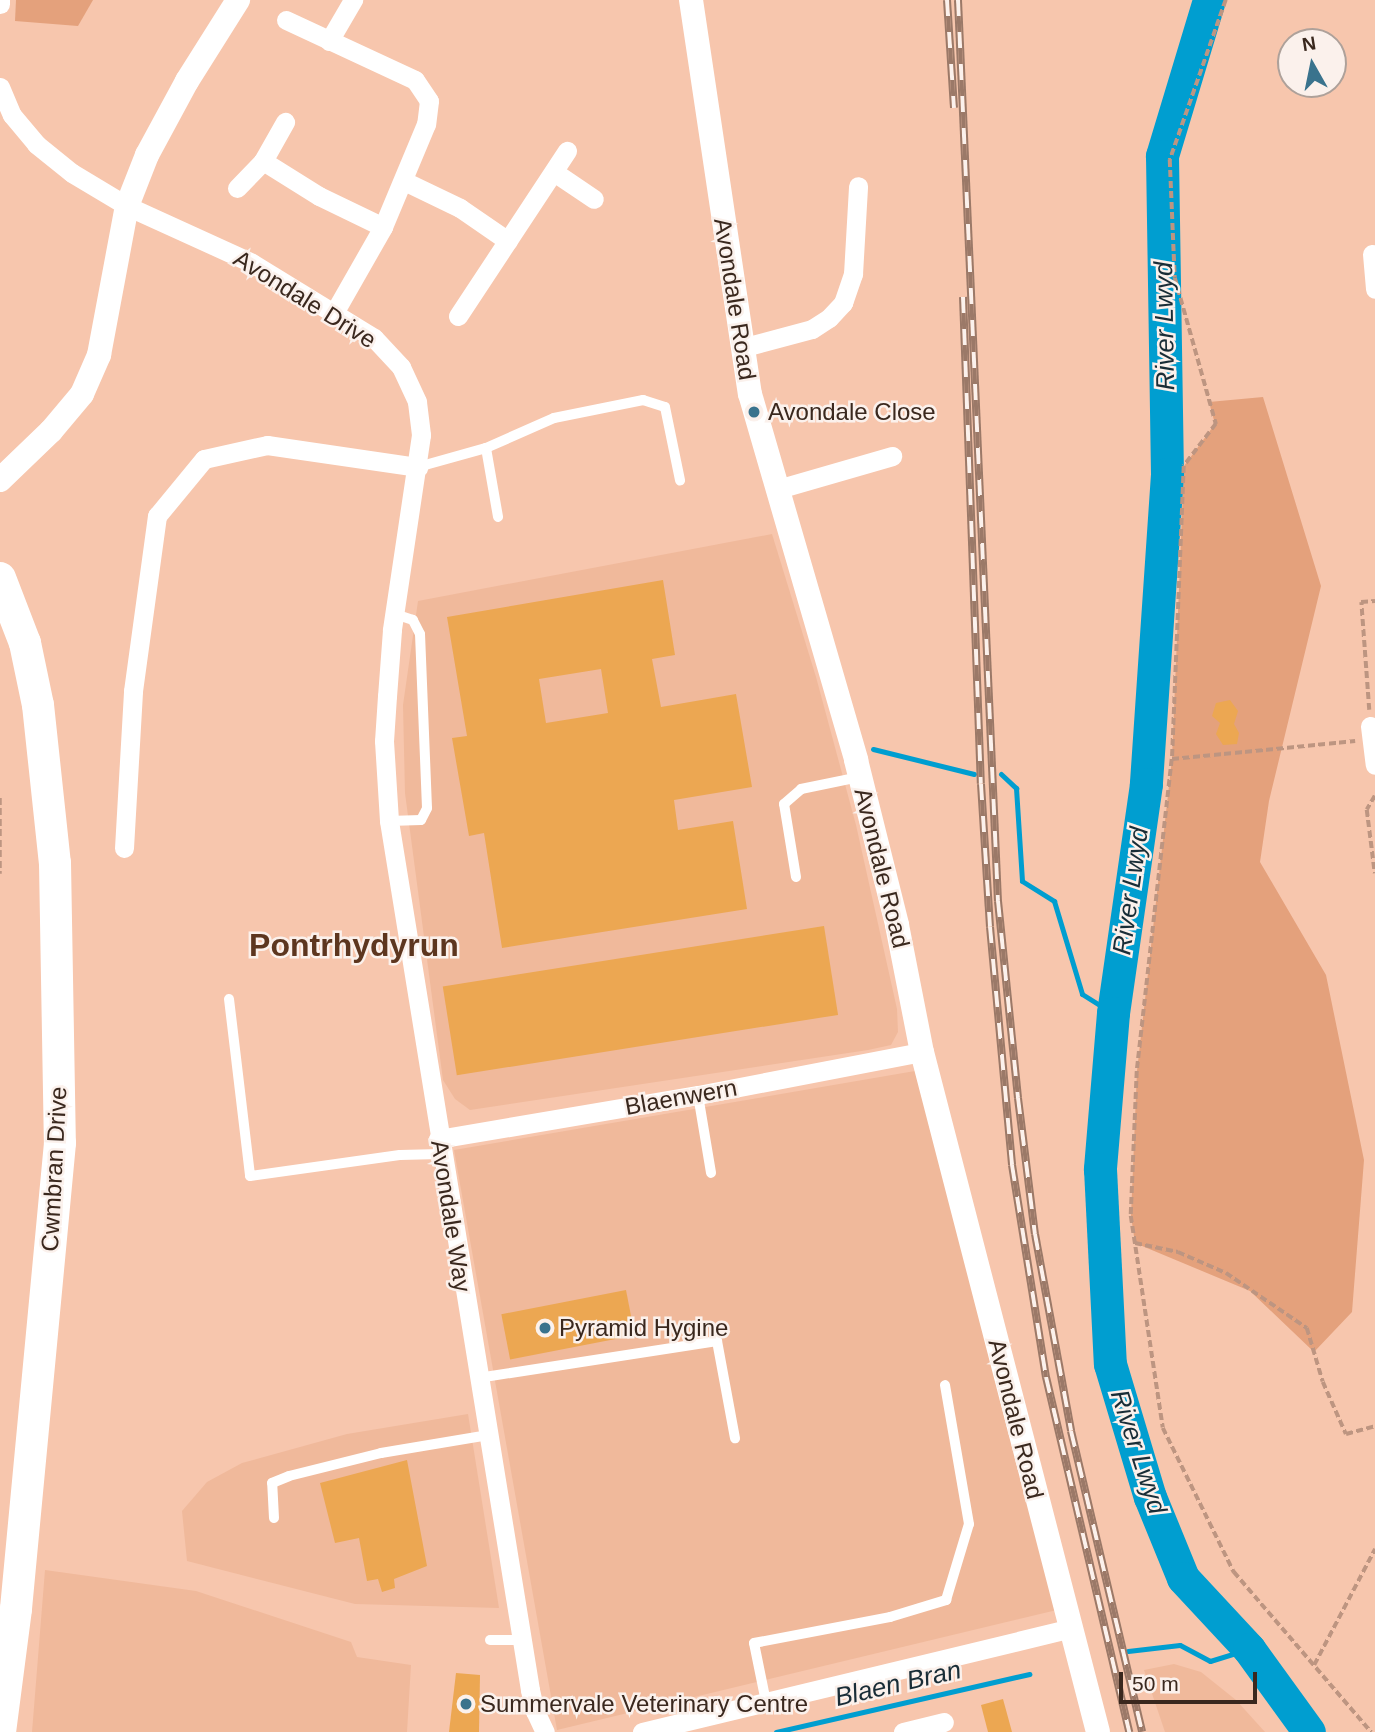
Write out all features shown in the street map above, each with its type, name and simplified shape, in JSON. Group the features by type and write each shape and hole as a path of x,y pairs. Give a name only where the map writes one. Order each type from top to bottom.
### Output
{"main road":[{"name":"Cwmbran Drive","path":"0,578 5,606 25,643 38,705 55,863 60,1143 16,1609 0,1732"}],"street":[{"path":"0,480 51,431 82,394 99,355 127,206 152,145 187,81 238,0"},
{"path":"328,41 353,0"},
{"name":"Avondale Road","path":"691,0 741,348 754,412 860,777 897,925 922,1052 1098,1732"},
{"path":"286,20 415,80 424,91 429,112 404,181 383,227 334,313"},
{"name":"Avondale Drive","path":"0,87 12,116 36,144 72,173 127,206 252,263 374,338 401,367 417,402 421,435 394,614 387,696"},
{"path":"237,188 263,161 285,122"},
{"path":"458,316 567,151"},
{"path":"263,161 320,196 383,227"},
{"path":"554,172 594,199"},
{"path":"404,181 460,208 508,241"},
{"path":"741,348 812,329 829,318 843,303 853,274 858,186"},
{"path":"1372,254 1375,289"},
{"path":"124,848 133,691 157,516 204,458 267,445 418,467"},
{"path":"778,489 892,456"},
{"name":"Avondale Way","path":"387,696 384,741 389,821 439,1146 522,1640 535,1712 545,1732"},
{"path":"1371,733 1375,765"},
{"name":"Blaenwern","path":"439,1146 922,1052"},
{"path":"642,1732 703,1725 766,1702 1071,1628"},
{"path":"903,1732 944,1722"}],"lane":[{"path":"418,467 486,448 554,418 643,400 665,407 680,480"},
{"path":"486,448 498,517"},
{"path":"389,821 421,820 427,808 420,634 413,620 394,614"},
{"path":"796,877 784,804 801,789 860,777"},
{"path":"229,999 250,1176 400,1155 439,1146"},
{"path":"698,1095 711,1173"},
{"path":"478,1378 717,1341 735,1438"},
{"path":"766,1702 754,1643 890,1617 946,1600 969,1524 945,1385"},
{"path":"274,1518 272,1483 289,1476 381,1453 488,1435"},
{"path":"490,1640 522,1640"}],"path":[{"path":"1226,0 1170,160 1175,278 1216,424 1184,466 1172,759 1137,1071 1131,1216 1163,1428 1234,1572 1370,1732"},
{"path":"1172,759 1371,733 1361,602 1375,601"},
{"path":"1375,796 1367,810 1375,873"},
{"path":"0,798 0,874"},
{"path":"1135,1243 1178,1252 1226,1273 1307,1328 1323,1382 1346,1434 1375,1426"},
{"path":"1314,1665 1375,1549"}],"shaded area":[{"path":"16,0 93,0 78,26 15,21"},
{"path":"1263,397 1321,586 1269,801 1260,862 1326,975 1364,1160 1352,1312 1314,1352 1250,1291 1135,1243 1131,1216 1137,1071 1172,759 1184,466 1215,424 1209,402"},
{"path":"772,534 816,677 856,825 897,1009 898,1032 891,1045 868,1050 470,1110 455,1099 443,1080 405,793 403,705 418,601"},
{"path":"915,1071 1061,1609 557,1730 454,1150"},
{"path":"468,1414 499,1608 355,1604 187,1561 182,1511 207,1482 242,1463 347,1434"},
{"path":"45,1570 196,1591 351,1642 357,1657 411,1665 407,1732 32,1732"},
{"path":"1174,1664 1201,1672 1236,1700 1265,1732 1165,1732 1144,1670"}],"building":[{"path":"663,580 675,655 652,659 661,707 736,694 752,787 674,800 678,830 733,821 747,909 502,948 484,833 469,836 452,738 467,736 447,617","holes":["601,669 608,713 546,723 539,679"]},
{"path":"1230,700 1238,711 1234,724 1239,733 1237,744 1223,745 1216,734 1220,723 1212,716 1216,703"},
{"path":"824,926 838,1015 457,1075 443,986"},
{"name":"Pyramid Hygine","path":"626,1290 635,1335 510,1359 501,1314"},
{"path":"407,1460 427,1566 394,1579 395,1588 382,1592 378,1579 367,1581 359,1538 335,1543 320,1483"},
{"name":"Summervale Veterinary Centre","path":"456,1673 480,1675 479,1732 449,1732"},
{"path":"1003,1699 1012,1732 988,1732 981,1705"}],"waterway":[{"name":"River Lwyd","path":"1209,0 1162,156 1167,474 1146,784 1113,1013 1100,1169 1110,1364 1150,1497 1183,1578 1249,1649 1309,1732"},
{"path":"873,749 974,774"},
{"path":"1001,774 1016,788 1022,881 1054,901 1082,994 1113,1013"},
{"name":"Blaen Bran","path":"1128,1651 1180,1645 1210,1661 1249,1649"},
{"name":"Blaen Bran","path":"776,1732 1029,1674"}],"railway":[{"path":"947,0 954,108"},
{"path":"958,0 998,901 1018,1098 1035,1234 1071,1431 1142,1732"},
{"path":"963,297 981,784 990,927 1012,1165 1046,1377 1129,1732"}],"place":[{"name":"Avondale Close","path":"754,412"},
{"name":"Pyramid Hygine","path":"545,1328"},
{"name":"Summervale Veterinary Centre","path":"466,1704"}],"district":[{"name":"Pontrhydyrun","path":"354,945"}]}
